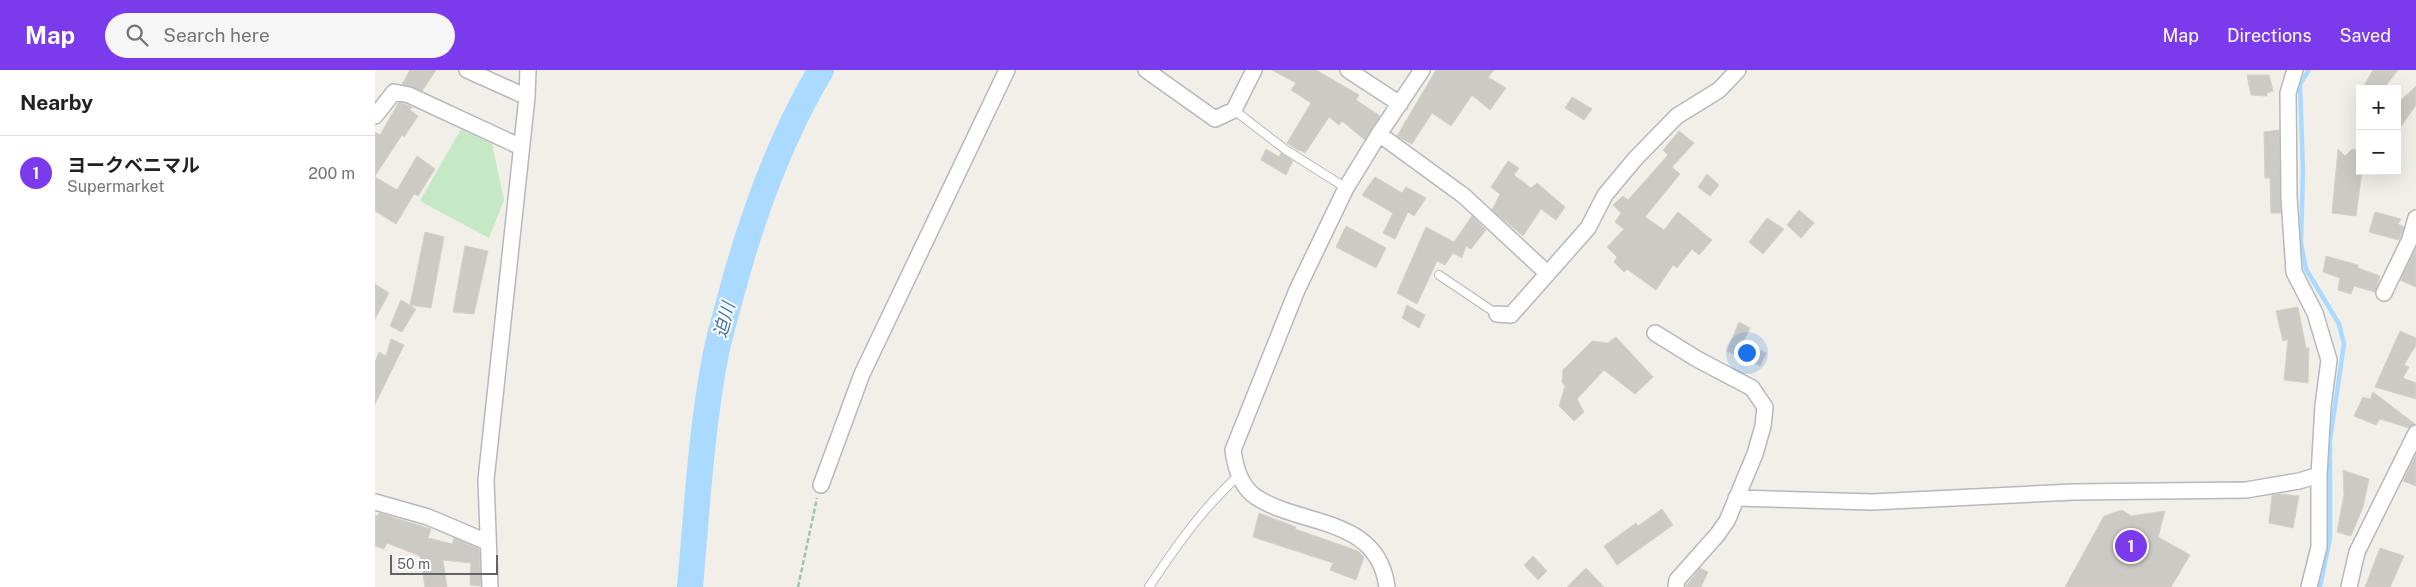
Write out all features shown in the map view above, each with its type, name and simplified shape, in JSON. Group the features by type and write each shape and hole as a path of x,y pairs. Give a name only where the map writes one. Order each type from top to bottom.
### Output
{"street":[{"path":"467,70 527,97"},
{"path":"490,587 486,480 527,97 528,70"},
{"path":"821,485 862,374 1007,70"},
{"path":"1146,70 1215,118 1234,110 1254,70"},
{"path":"1348,70 1400,104"},
{"path":"1387,587 1377,555 1361,540 1340,527 1255,497 1239,475 1234,464 1233,450 1297,290 1346,188 1422,70"},
{"path":"1497,314 1511,315 1547,272 1588,228 1605,195 1641,152 1677,116 1719,90 1738,70"},
{"path":"2295,70 2288,93 2289,197 2294,272 2315,313 2329,360 2323,406 2319,475 2319,547 2309,587"},
{"path":"375,116 394,92 409,94 521,147"},
{"path":"1379,134 1464,196 1547,272"},
{"path":"2384,293 2413,240 2416,218"},
{"path":"1655,333 1752,388 1765,407 1763,426 1755,454 1727,521 1677,580 1676,587"},
{"path":"2349,587 2357,552 2416,432"},
{"path":"1736,498 1872,502 2073,492 2247,490 2299,481 2319,475"},
{"path":"375,502 428,517 487,542"}],"lane":[{"path":"1234,110 1286,150 1346,188"},
{"path":"1439,275 1497,314"},
{"path":"1149,587 1189,529 1217,496 1239,475"}],"path":[{"path":"798,587 821,485"}],"green space":[{"path":"461,129 492,144 504,200 489,238 420,201"}],"building":[{"path":"410,70 436,70 422,91 402,84"},
{"path":"1272,70 1316,70 1359,95 1356,100 1380,116 1365,140 1342,121 1339,125 1329,117 1305,153 1299,151 1287,143 1311,103 1291,90 1296,83"},
{"path":"1436,70 1494,70 1488,77 1506,88 1490,110 1472,95 1451,126 1432,113 1412,144 1397,136"},
{"path":"2373,70 2398,70 2386,85 2364,85"},
{"path":"2247,75 2269,75 2273,91 2267,93 2267,96 2251,95"},
{"path":"2416,86 2416,105 2401,126 2401,100"},
{"path":"1572,97 1592,109 1584,120 1565,108"},
{"path":"399,102 412,107 410,110 418,116 404,137 402,135 375,176 375,132 380,135"},
{"path":"2279,130 2281,213 2271,213 2270,178 2265,178 2264,132"},
{"path":"1679,131 1694,143 1672,167 1680,174 1645,217 1664,230 1678,212 1712,240 1699,255 1692,249 1677,268 1673,265 1656,290 1627,269 1624,272 1614,262 1617,257 1607,247 1624,229 1615,222 1621,213 1613,205 1623,196 1628,200 1668,155 1663,150"},
{"path":"1266,149 1279,157 1281,153 1293,161 1286,175 1261,160"},
{"path":"2338,149 2345,156 2352,149 2356,150 2356,175 2361,175 2356,216 2332,213"},
{"path":"417,156 435,169 418,196 414,194 396,224 375,211 375,177 397,190"},
{"path":"1508,161 1519,168 1514,175 1531,188 1537,183 1565,207 1556,220 1541,209 1523,236 1492,210 1500,194 1491,187"},
{"path":"1707,174 1719,185 1710,196 1698,187"},
{"path":"1375,177 1402,193 1406,187 1426,198 1414,216 1408,212 1395,239 1383,233 1393,213 1362,195"},
{"path":"1799,210 1814,223 1801,238 1787,225"},
{"path":"2375,212 2401,219 2398,224 2404,227 2399,240 2369,232"},
{"path":"1472,216 1486,230 1471,249 1466,246 1462,258 1453,253 1445,265 1437,261 1417,304 1397,293 1426,227 1454,242"},
{"path":"1767,218 1784,229 1763,254 1749,242"},
{"path":"1346,226 1386,248 1376,268 1336,247"},
{"path":"425,232 444,237 431,308 410,305"},
{"path":"465,246 488,251 474,314 453,312"},
{"path":"2416,248 2416,287 2400,280"},
{"path":"2326,256 2358,265 2358,268 2380,276 2375,292 2354,286 2351,294 2338,290 2340,278 2323,272"},
{"path":"375,284 389,293 375,319"},
{"path":"401,300 416,309 402,332 390,326"},
{"path":"1407,305 1425,315 1419,328 1402,318"},
{"path":"2298,307 2306,348 2309,348 2308,383 2284,380 2288,339 2283,341 2276,311"},
{"path":"1739,322 1750,328 1743,342 1766,353 1760,366 1727,351"},
{"path":"2400,331 2416,338 2416,345 2404,365 2409,367 2403,378 2416,383 2416,399 2375,387"},
{"path":"1616,337 1653,377 1635,394 1604,370 1577,399 1584,412 1574,421 1559,406 1565,386 1562,382 1563,370 1592,341 1608,343"},
{"path":"391,339 404,345 375,404 375,362 379,352 386,356"},
{"path":"2373,392 2415,424 2409,428 2380,419 2376,425 2354,416 2363,397 2370,399"},
{"path":"2416,454 2416,486 2403,481"},
{"path":"2343,470 2369,479 2363,507 2351,536 2337,532 2344,495"},
{"path":"2272,495 2299,496 2293,528 2269,523"},
{"path":"1662,509 1673,525 1617,565 1604,546 1636,523 1638,526"},
{"path":"2122,510 2131,516 2165,511 2158,537 2190,555 2171,587 2065,587 2104,516"},
{"path":"379,513 431,529 428,538 452,544 454,538 479,549 481,586 470,585 471,563 443,560 447,587 425,587 420,556 387,543 384,549 375,546 375,515 378,516"},
{"path":"1259,513 1296,527 1295,529 1358,551 1364,557 1356,580 1330,570 1333,563 1253,537"},
{"path":"2380,548 2404,556 2390,587 2365,587"},
{"path":"1533,556 1547,571 1538,580 1524,565"},
{"path":"1586,568 1604,587 1567,587"},
{"path":"1700,568 1708,572 1701,587 1685,587"}],"waterway":[{"name":"迫川","path":"690,587 703,440 719,339 748,236 768,179 792,124 821,70"},
{"path":"2309,70 2300,84 2303,171 2301,243 2306,269 2339,324 2344,344 2330,440 2330,538 2320,587"}],"place":[{"name":"ヨークベニマル","path":"2131,546"}]}
